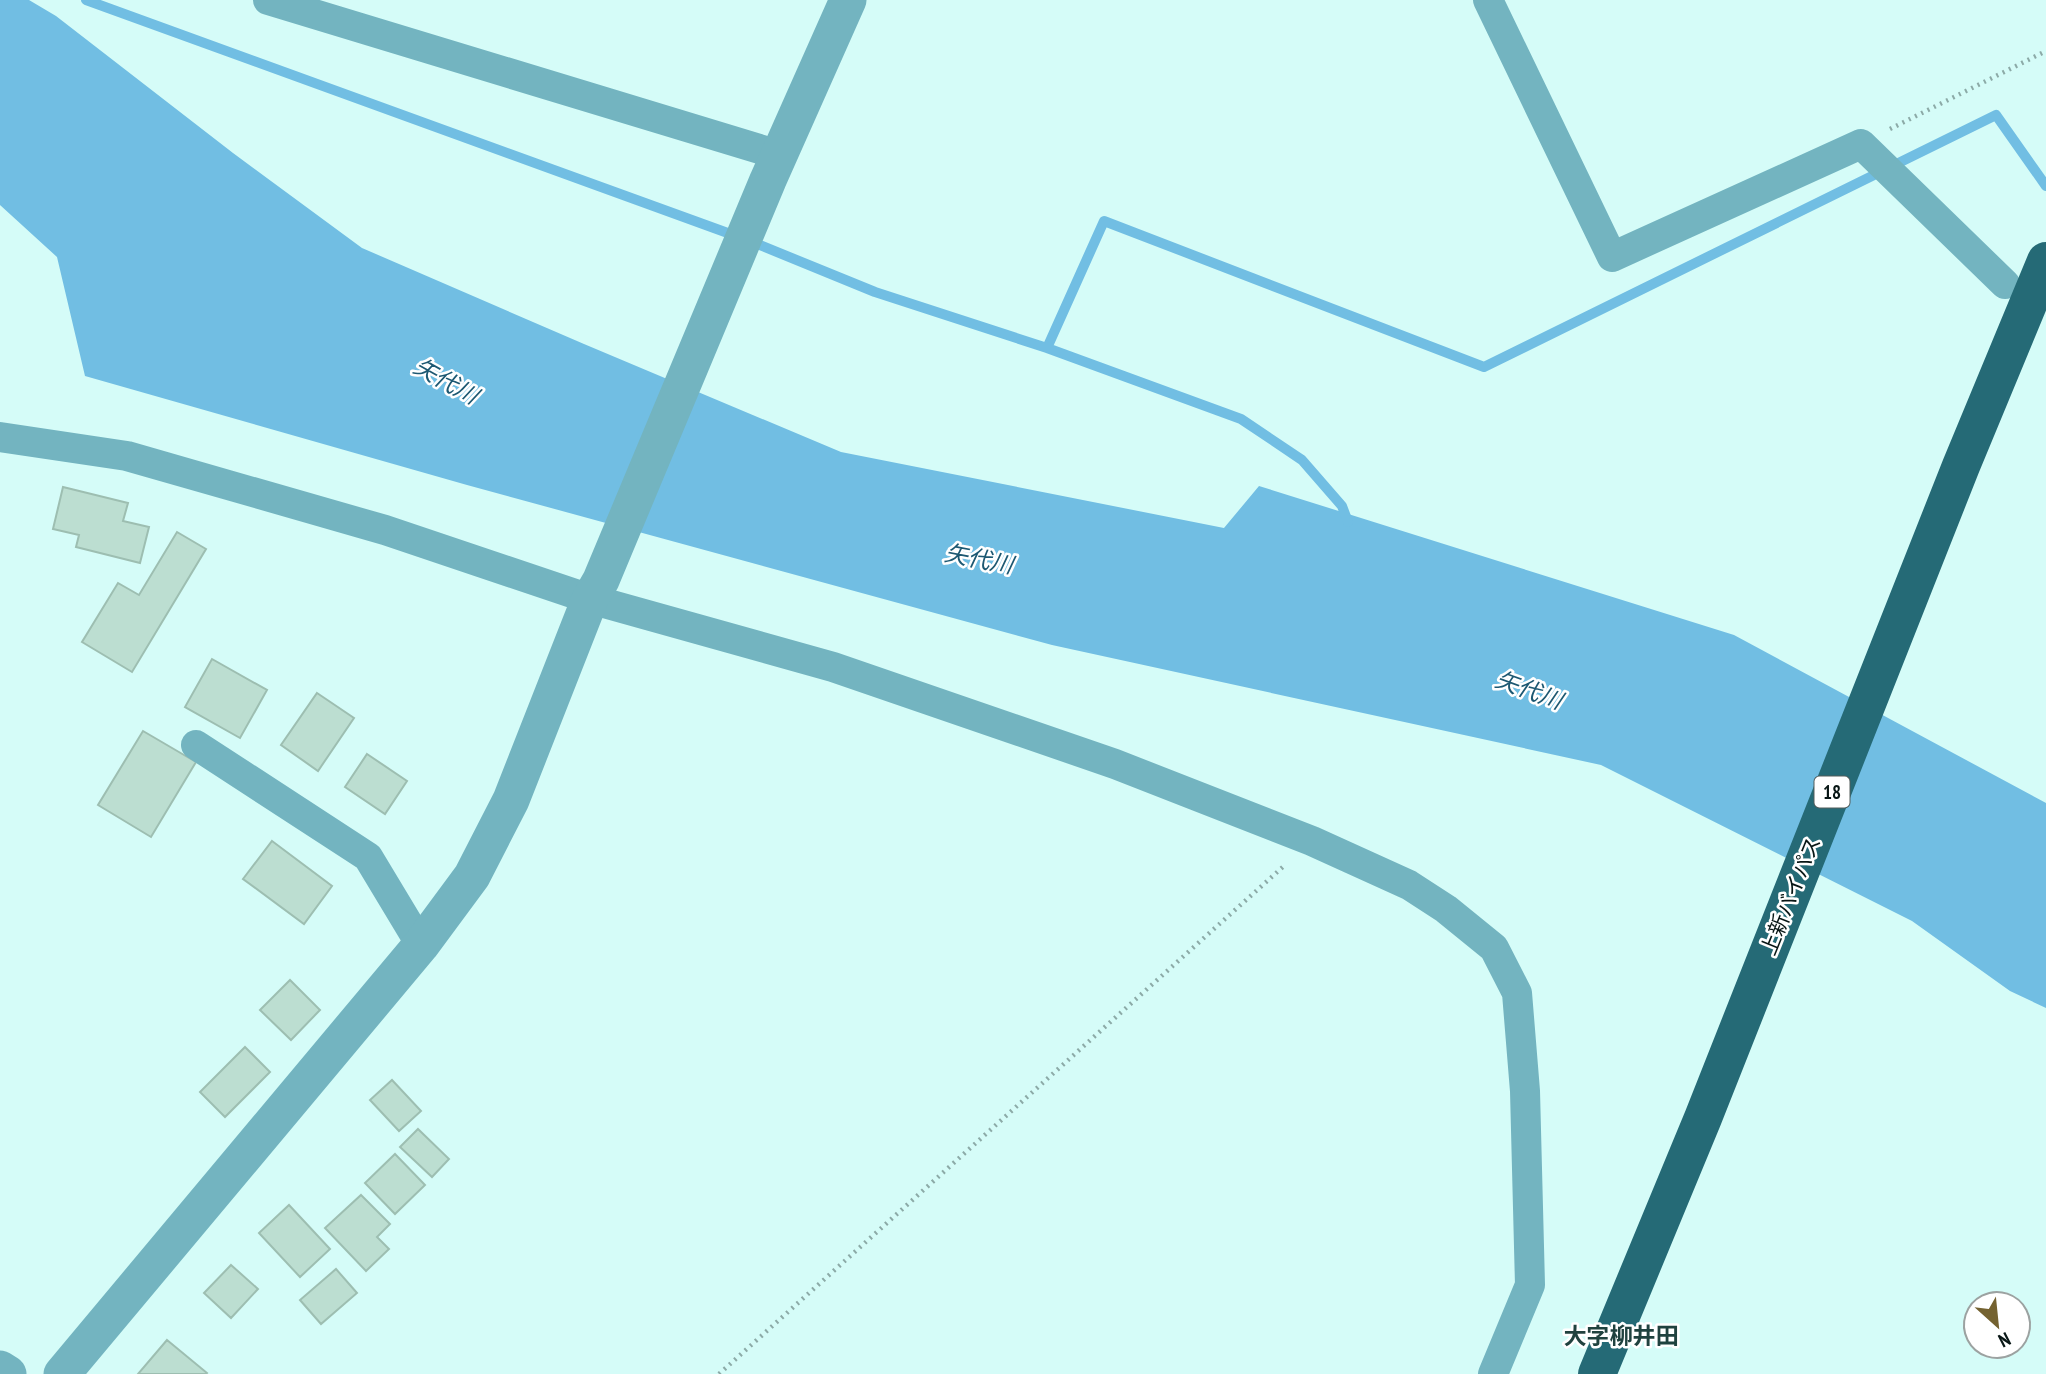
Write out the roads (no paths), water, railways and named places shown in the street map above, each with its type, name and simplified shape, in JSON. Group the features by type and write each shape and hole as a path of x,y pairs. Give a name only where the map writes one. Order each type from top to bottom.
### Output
{"highway":[{"name":"上新バイパス","path":"1597,1374 1703,1118 1961,466 2046,261"}],"street":[{"path":"268,0 774,167"},
{"path":"62,1374 421,945 472,876 511,800 595,589 848,0"},
{"path":"1488,0 1612,257 1861,144 2005,284"},
{"path":"1,439 127,456 595,589 1115,764 1312,841 1409,885 1446,909 1494,947 1517,993 1525,1091 1530,1285 1493,1374"},
{"path":"196,745 368,857 421,945"},
{"path":"0,1369 8,1374"}],"water":[{"name":"矢代川","path":"0,0 29,0 56,16 233,153 362,248 841,452 1224,528 1259,486 1734,635 2046,803 2046,1008 2010,991 1912,921 1601,765 1052,645 467,485 85,376 57,257 0,205"}],"waterway":[{"path":"86,0 736,236"},
{"path":"1047,348 1104,221 1484,367 1996,115 2046,186"},
{"path":"750,241 875,292 1047,348 1241,419 1302,460 1342,506 1348,522"}],"district":[{"name":"大字柳井田","path":"1621,1336"}]}
